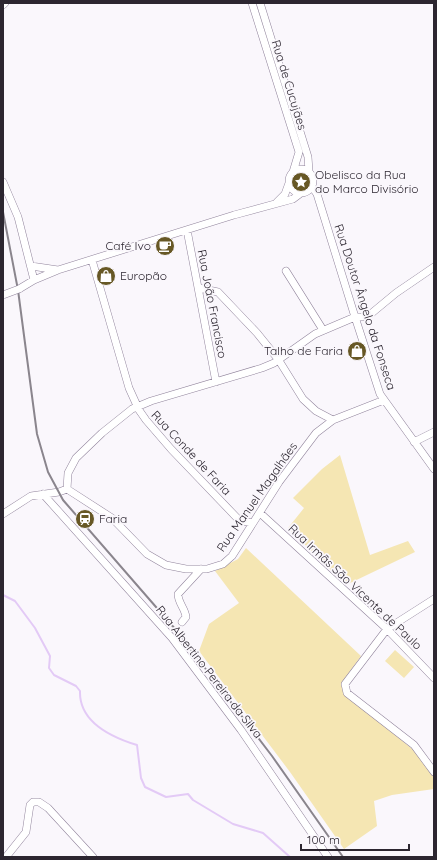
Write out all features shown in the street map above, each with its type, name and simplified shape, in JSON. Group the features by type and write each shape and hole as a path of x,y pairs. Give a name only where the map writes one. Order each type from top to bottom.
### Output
{"street":[{"name":"Rua de Cucujães","path":"252,3 299,152 293,172"},
{"name":"Rua de Cucujães","path":"260,3 308,157 309,172"},
{"path":"3,295 58,270 277,202 293,199 301,193 308,192 312,187 314,180 309,172 299,169 293,172 285,194 277,202"},
{"path":"3,182 18,217 34,280"},
{"path":"289,184 294,190 301,193"},
{"name":"Rua Doutor Ângelo da Fonseca","path":"312,187 317,194 380,394 434,469"},
{"name":"Rua João Francisco","path":"187,230 216,382"},
{"name":"Rua Conde de Faria","path":"92,260 129,388 137,406 146,420 239,520 252,523"},
{"path":"31,266 58,270"},
{"path":"3,514 31,496 62,492 67,489 68,473 81,452 102,433 137,406 262,368 323,330 355,317 367,317 396,293 434,267"},
{"path":"286,271 323,330"},
{"path":"199,288 218,292 278,359 303,399 316,411 333,420"},
{"name":"Rua Manuel Magalhães","path":"67,489 112,518 147,554 166,565 186,569 207,569 223,564 232,556 280,482 316,434 333,420 384,400"},
{"path":"414,442 434,432"},
{"name":"Rua Albertino Pereira da Silva","path":"43,494 172,638 241,730 328,857"},
{"name":"Rua Irmãs São Vicente de Paulo","path":"260,513 387,630 434,678"},
{"path":"182,622 186,617 185,610 178,601 178,594 201,569"},
{"path":"434,599 387,630 345,684 347,693 414,745 434,772"},
{"path":"6,857 26,832 30,805 33,802 39,802 48,808 93,857"}],"shaded area":[{"path":"303,174 309,176 311,182 309,188 303,190 297,188 295,182 297,176"},
{"path":"340,455 370,555 408,541 415,552 346,585 288,528 304,508 293,498 322,469"},
{"path":"246,548 361,656 341,684 344,693 416,752 434,776 434,789 392,795 374,801 377,826 344,849 290,772 199,651 209,624 239,603 215,571 238,559"},
{"path":"395,650 414,667 404,678 385,661"}],"waterway":[{"path":"3,595 15,601 35,628 50,656 49,668 54,675 76,686 80,691 81,702 91,720 107,733 137,745 141,778 145,787 166,797 188,794 193,800 233,824 263,833 290,857"}],"railway":[{"path":"3,212 18,290 37,434 48,472 63,500 176,630 272,756 343,857"}],"place":[{"name":"Obelisco da Rua do Marco Divisório","path":"301,182"},
{"name":"Café Ivo","path":"165,246"},
{"name":"Europão","path":"106,276"},
{"name":"Talho de Faria","path":"357,351"},
{"name":"Faria","path":"85,519"}]}
